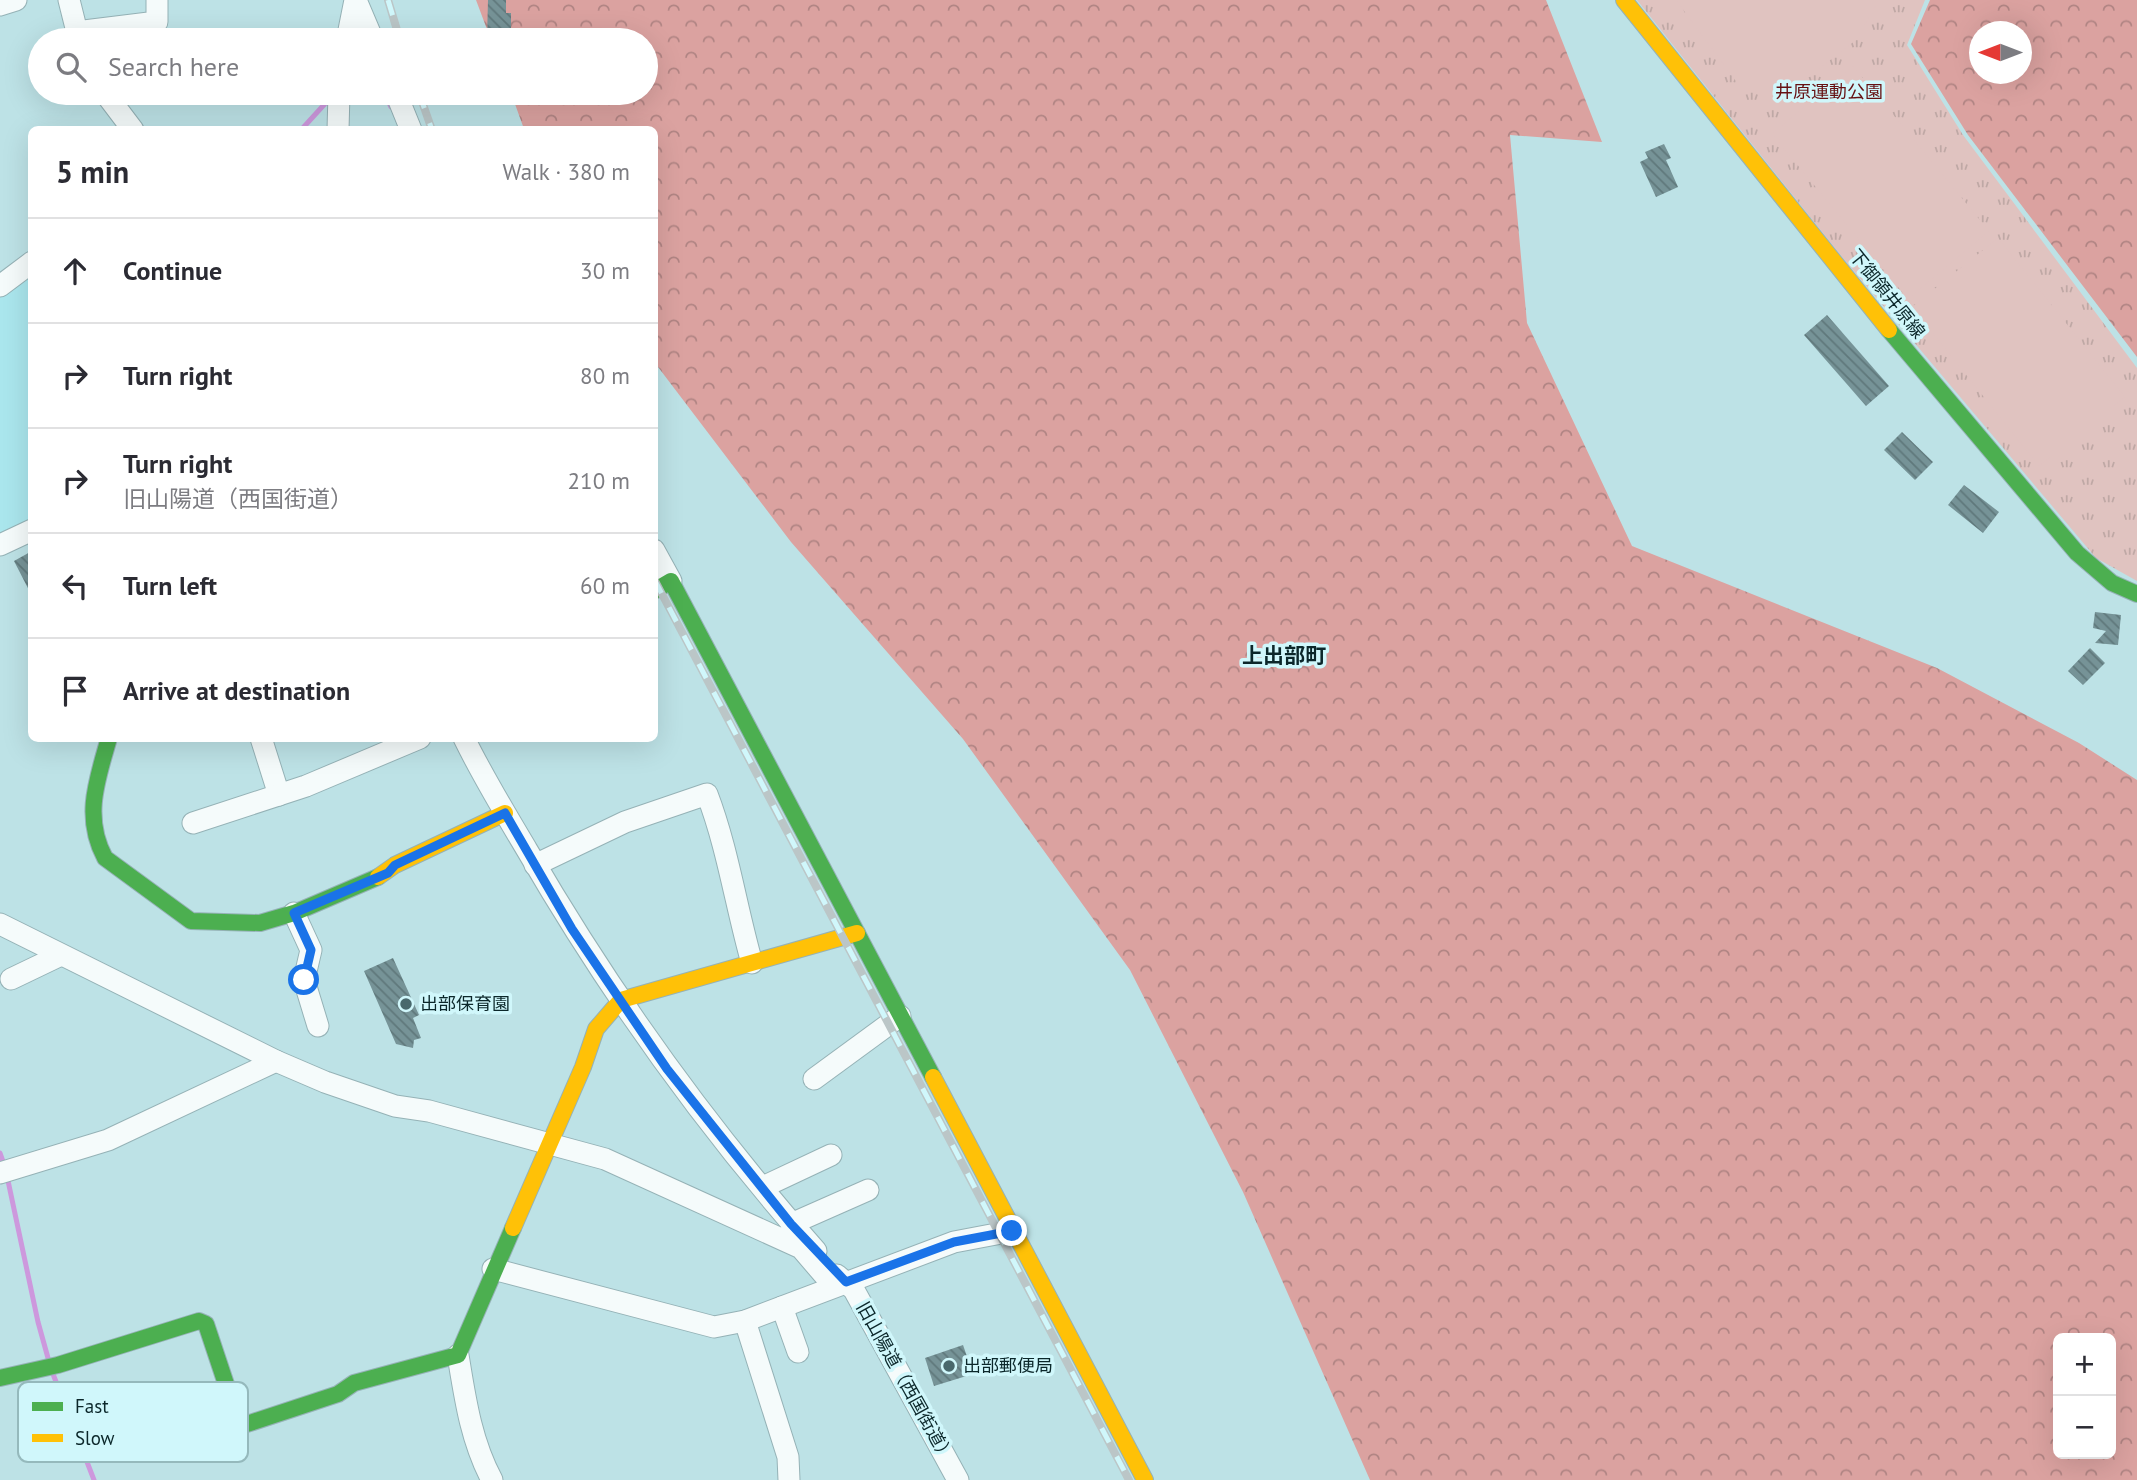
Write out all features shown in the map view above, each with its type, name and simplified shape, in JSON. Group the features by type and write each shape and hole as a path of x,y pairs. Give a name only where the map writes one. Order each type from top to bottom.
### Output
{"street":[{"path":"0,5 16,0"},
{"path":"69,0 76,28"},
{"path":"123,28 157,22 158,0"},
{"path":"350,28 356,0"},
{"path":"356,0 368,28"},
{"name":"下御領井原線","path":"1623,0 1949,405 2077,553 2112,583 2137,594"},
{"path":"114,105 130,126"},
{"path":"338,126 339,105"},
{"path":"401,105 409,126"},
{"path":"0,286 28,265"},
{"path":"0,545 28,532"},
{"path":"658,566 663,586 857,933 1145,1480"},
{"path":"108,742 90,817 94,839 105,858 191,921 260,923 294,913 388,873 395,865 505,813"},
{"path":"262,742 279,795"},
{"path":"193,823 279,795 410,742"},
{"name":"旧山陽道（西国街道）","path":"466,742 572,929 667,1069 791,1224 846,1282 864,1307 958,1480"},
{"path":"535,865 625,822 707,794 717,819 736,908 752,963"},
{"path":"294,913 311,950 304,980 318,1026"},
{"path":"0,924 276,1061 395,1106 429,1111 605,1159 801,1248 825,1276 846,1282"},
{"path":"492,1480 482,1461 467,1411 458,1355 493,1269 550,1144 596,1029 621,1000 857,933"},
{"path":"11,979 61,955"},
{"path":"814,1079 900,1016"},
{"path":"4,1172 108,1140 276,1061"},
{"path":"763,1187 831,1155"},
{"path":"791,1224 868,1190"},
{"path":"493,1269 698,1325 714,1327 746,1321 954,1242 1012,1231"},
{"path":"782,1307 798,1352"},
{"path":"0,1378 51,1367 199,1321 206,1324 225,1382"},
{"path":"746,1321 788,1457 789,1480"},
{"path":"248,1424 338,1394 354,1384 458,1355"}],"shaded area":[{"path":"25,274 28,277 28,522 0,536 0,295"}],"green space":[{"path":"476,0 1546,0 1602,142 1510,135 1527,323 1632,546 1937,668 2079,743 2137,780 2137,1480 1370,1480 1243,1192 1130,970 963,739 791,542 658,367 658,126 523,126 515,105 658,105 658,28 486,28"},
{"name":"井原運動公園","path":"1637,0 1925,0 1907,45 1963,135 2137,368 2137,581 2096,558 1842,257"},
{"path":"1676,0 1879,0 1856,40 1790,91 1782,84 1738,84"},
{"path":"1930,0 2137,0 2137,357 1968,135 1911,44"},
{"path":"1853,66 1989,231 1908,299 1772,134"},
{"path":"1998,238 2125,397 2039,466 1912,307"}],"building":[{"path":"488,0 506,0 506,13 511,13 511,28 487,28"},
{"path":"1664,144 1671,158 1666,160 1678,187 1656,197 1640,162 1648,158 1645,152"},
{"path":"1827,315 1889,386 1866,406 1804,335"},
{"path":"1902,432 1933,462 1915,480 1884,450"},
{"path":"1964,485 1999,512 1983,533 1948,505"},
{"path":"28,553 28,588 14,561"},
{"path":"2095,612 2121,615 2118,645 2095,643 2106,631 2093,628"},
{"path":"2090,648 2105,663 2083,685 2068,671"},
{"path":"393,958 419,1015 413,1018 421,1038 414,1040 413,1048 396,1044 364,971"},
{"path":"963,1345 973,1374 934,1386 925,1358"}],"waterway":[{"path":"305,126 324,105"},
{"path":"0,1153 5,1167"},
{"path":"7,1176 48,1358"},
{"path":"53,1374 56,1382"},
{"path":"87,1462 94,1480"}],"railway":[{"path":"388,0 396,28"},
{"path":"423,105 431,126"},
{"path":"658,587 1129,1480"}],"traffic: fast":[{"path":"1889,330 2077,553 2112,583 2137,594"},
{"path":"658,589 671,581 933,1077"},
{"path":"108,742 94,798 93,813 98,843 105,858 191,921 260,923 294,913 378,877"},
{"path":"248,1424 338,1394 354,1383 458,1355 513,1228"},
{"path":"0,1378 58,1365 199,1321 206,1324 225,1382"}],"traffic: slow":[{"path":"1624,0 1889,330"},
{"path":"378,877 395,865 505,813"},
{"path":"513,1228 583,1067 596,1029 621,1000 857,933"},
{"path":"933,1077 1145,1480"}],"place":[{"name":"出部保育園","path":"406,1004"},
{"name":"出部郵便局","path":"949,1366"}],"district":[{"name":"上出部町","path":"1284,656"}],"route":[{"path":"304,980 311,950 294,913 388,873 395,865 505,813 572,929 667,1069 791,1224 835,1273 846,1282 954,1242 1012,1231"}]}
